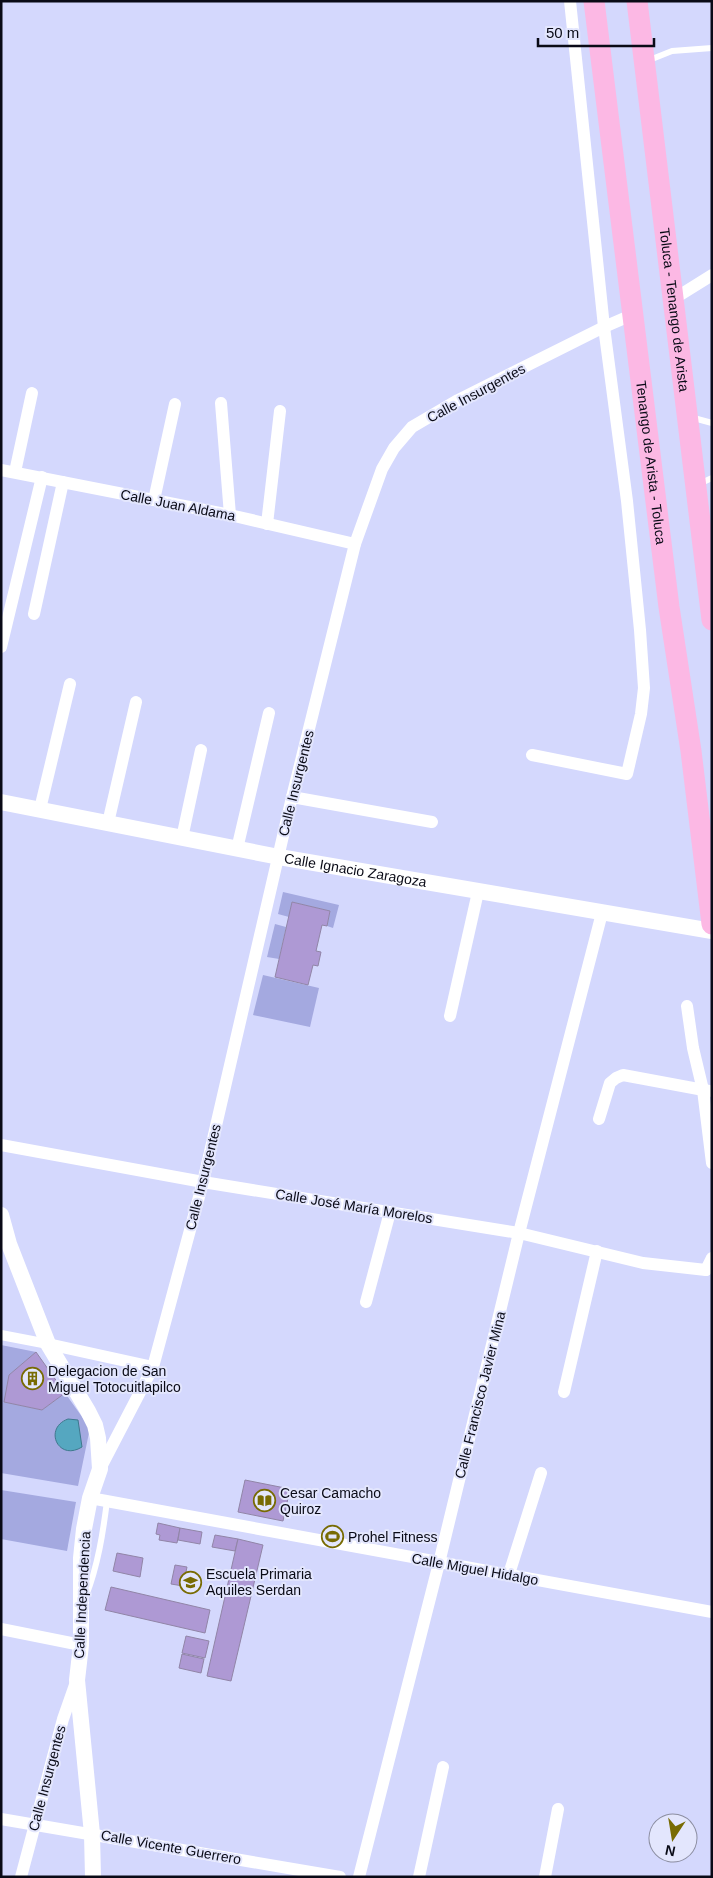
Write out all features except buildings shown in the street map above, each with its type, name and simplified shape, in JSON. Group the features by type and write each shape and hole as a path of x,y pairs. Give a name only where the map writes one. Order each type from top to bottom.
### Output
{"highway":[{"name":"Tenango de Arista - Toluca","path":"594,1 669,607 691,751 712,924"},
{"name":"Toluca - Tenango de Arista","path":"638,1 687,416 704,482 712,620"}],"street":[{"path":"532,755 627,774 641,714 644,688 627,501 604,327 570,1"},
{"path":"672,300 712,275"},
{"name":"Calle Insurgentes","path":"100,1469 153,1366 204,1182 292,797 355,544 382,469 394,448 412,427 458,400 634,314"},
{"path":"15,472 32,392"},
{"path":"222,403 230,515"},
{"path":"154,500 175,404"},
{"path":"267,524 280,411"},
{"name":"Calle Juan Aldama","path":"1,470 230,515 355,544"},
{"path":"1,647 42,477"},
{"path":"34,614 63,482"},
{"path":"40,809 70,684"},
{"path":"108,823 136,702"},
{"path":"236,849 268,713"},
{"path":"182,838 201,750"},
{"path":"292,797 432,822"},
{"name":"Calle Ignacio Zaragoza","path":"1,802 279,857 712,931"},
{"path":"450,1016 478,892"},
{"name":"Calle Francisco Javier Mina","path":"359,1877 439,1563 519,1233 602,913"},
{"path":"687,1006 692,1048 707,1091 712,1163"},
{"path":"599,1119 610,1083 623,1075 707,1091"},
{"name":"Calle José María Morelos","path":"1,1144 204,1182 519,1233 643,1263 710,1268"},
{"path":"366,1302 390,1212"},
{"name":"Calle Independencia","path":"1,1215 9,1244 48,1344 95,1425 98,1438 100,1469 90,1498 81,1558 81,1645 77,1680 92,1834 92,1877"},
{"path":"564,1392 597,1251"},
{"path":"1,1335 153,1366"},
{"path":"509,1574 541,1473"},
{"name":"Calle Miguel Hidalgo","path":"90,1498 712,1612"},
{"path":"1,1629 81,1645"},
{"name":"Calle Insurgentes","path":"21,1877 63,1719 77,1680"},
{"path":"419,1877 443,1767"},
{"path":"545,1877 558,1809"},
{"name":"Calle Vicente Guerrero","path":"1,1818 340,1877"}],"lane":[{"path":"645,62 672,51 712,48"},
{"path":"687,416 712,423"},
{"path":"81,1609 93,1578 107,1501"}],"shaded area":[{"path":"283,892 339,905 333,928 327,926 330,911 292,902 289,917 278,914"},
{"path":"275,924 286,927 279,959 267,957"},
{"path":"263,975 319,988 310,1027 253,1015"},
{"path":"1,1345 36,1352 9,1375 5,1402 42,1410 65,1393 90,1428 78,1486 1,1473","holes":["73,1419 82,1447 70,1451 58,1445 63,1421"]},
{"path":"68,1419 78,1420 82,1447 73,1450 66,1450 60,1447 55,1436 56,1429 60,1423"},
{"path":"1,1490 76,1502 67,1551 1,1539"}],"place":[{"name":"Delegacion de San Miguel Totocuitlapilco","path":"32,1379"},
{"name":"Cesar Camacho Quiroz","path":"264,1501"},
{"name":"Prohel Fitness","path":"332,1537"},
{"name":"Escuela Primaria Aquiles Serdan","path":"190,1582"}]}
